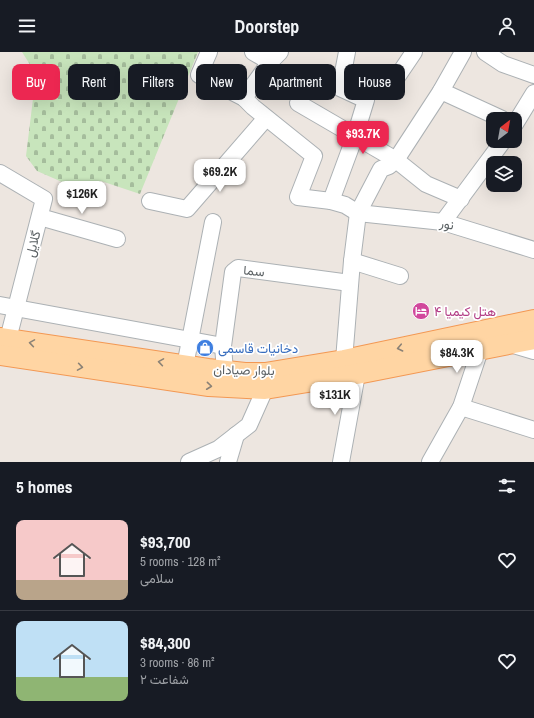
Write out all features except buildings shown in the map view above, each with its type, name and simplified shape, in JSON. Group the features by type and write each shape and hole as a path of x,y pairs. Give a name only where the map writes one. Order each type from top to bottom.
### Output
{"main road":[{"name":"بلوار صیادان","path":"3,344 209,386 265,389 283,387 350,367 534,320"},
{"name":"بلوار صیادان","path":"3,344 225,371 265,373 350,367 480,350 534,339"}],"street":[{"path":"203,64 209,52"},
{"path":"247,94 275,57 253,52"},
{"path":"331,201 355,136 366,100 340,88 347,52"},
{"path":"405,65 414,52"},
{"path":"341,462 350,367 350,283 358,213 381,169 389,166 396,160 441,90 463,52"},
{"path":"485,52 503,64 534,75"},
{"path":"441,90 487,112"},
{"path":"522,113 534,93"},
{"path":"246,100 314,156 298,197 331,201 345,205 358,213"},
{"path":"298,103 396,160 426,184 460,199"},
{"path":"150,201 187,209 266,118"},
{"path":"443,222 498,148"},
{"name":"گلایل","path":"0,173 44,199 16,308 3,344"},
{"name":"نور","path":"358,213 443,222 534,250"},
{"path":"40,217 117,239"},
{"path":"185,366 213,222"},
{"path":"352,261 400,276"},
{"name":"سما","path":"225,371 223,346 233,272 238,268 350,283"},
{"path":"0,305 223,346"},
{"path":"510,344 534,351"},
{"path":"430,462 461,407 480,350"},
{"path":"189,462 218,449 249,425 265,389"},
{"path":"461,407 534,430"},
{"path":"228,462 236,435"}],"green space":[{"path":"22,52 198,52 188,76 188,64 128,64 128,100 178,100 140,194 101,181 94,196 37,171 26,156 33,100 60,100 60,64 30,64"}],"place":[{"name":"هتل کیمیا ۴","path":"421,311"},
{"name":"دخانیات قاسمی","path":"205,348"}]}
